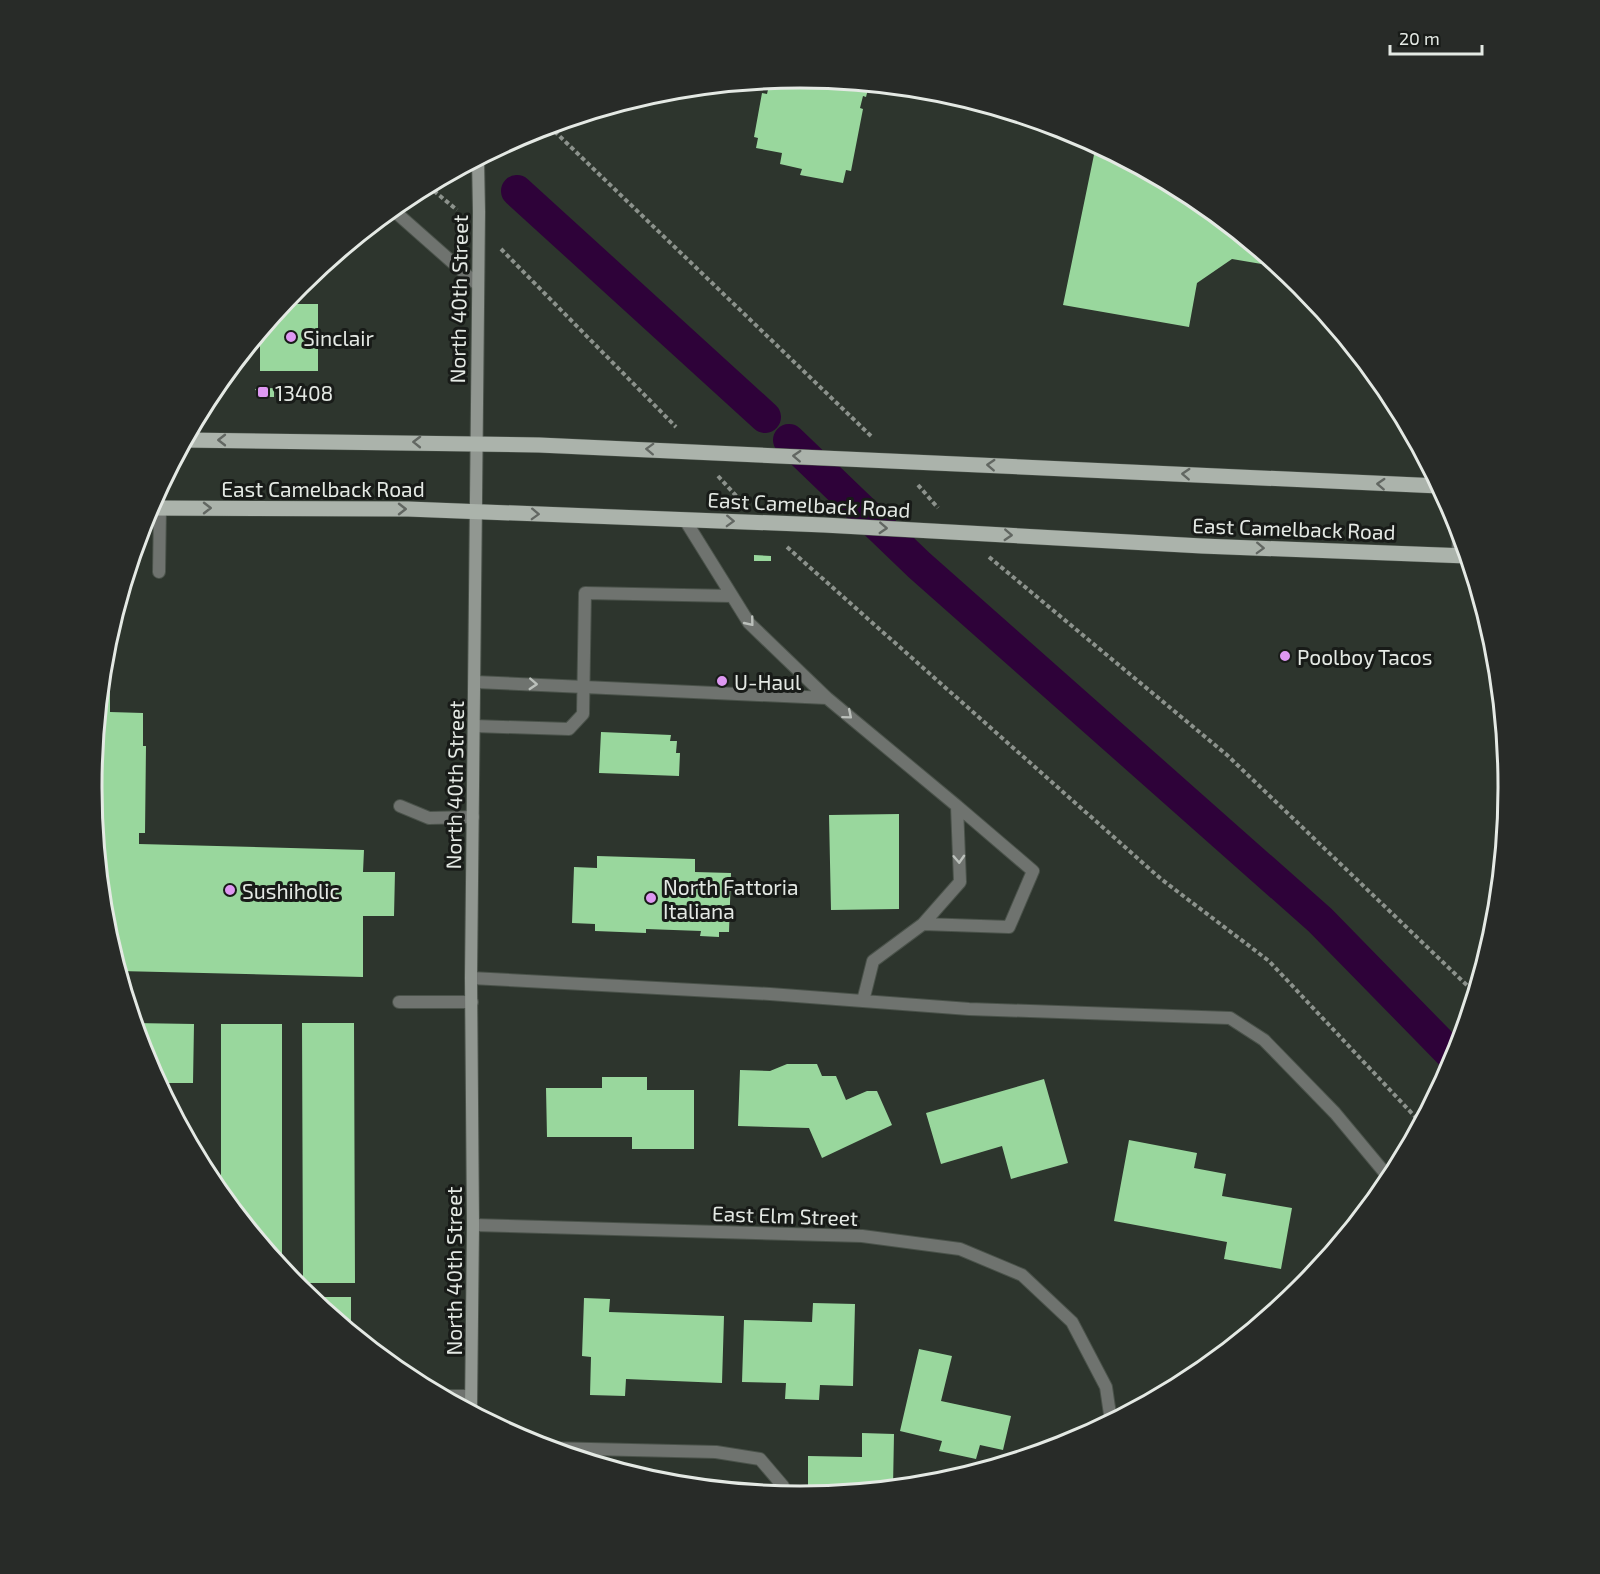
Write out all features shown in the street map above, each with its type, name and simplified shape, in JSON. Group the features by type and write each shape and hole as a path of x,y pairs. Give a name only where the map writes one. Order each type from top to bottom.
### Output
{"main road":[{"name":"North 40th Street","path":"471,1402 473,1225 471,978 477,512 478,168"},
{"path":"194,440 476,443 694,451 1429,486"},
{"name":"East Camelback Road","path":"160,508 408,509 761,522 1202,546 1459,556"}],"street":[{"path":"399,215 478,285"},
{"path":"156,519 159,572"},
{"path":"685,520 749,623 827,698 1033,871 1009,927 922,924"},
{"path":"474,726 569,729 583,714 585,593 732,596"},
{"path":"475,682 827,698"},
{"path":"400,806 429,818 473,817"},
{"path":"863,1001 873,961 922,924 960,882 957,806"},
{"path":"471,978 770,994 980,1009 1230,1018 1264,1040 1335,1113 1383,1171"},
{"path":"399,1002 472,1002"},
{"name":"East Elm Street","path":"473,1225 862,1236 960,1249 1022,1275 1072,1322 1106,1387 1110,1413"},
{"path":"459,1396 471,1396"},
{"path":"577,1449 716,1452 760,1460 782,1485"}],"path":[{"path":"556,133 896,460 955,532 1227,755 1469,987"},
{"path":"521,268 669,418 694,451 796,556 1161,879 1269,961 1415,1117"}],"building":[{"path":"800,88 867,92 866,97 863,96 860,108 863,109 851,171 846,170 843,183 800,175 802,169 780,164 782,153 756,148 758,138 754,137 762,93 767,94 768,89"},
{"path":"1094,154 1149,182 1188,206 1264,264 1232,259 1197,283 1189,327 1063,305"},
{"path":"296,304 318,304 318,371 260,371 260,345 275,326"},
{"path":"274,388 274,397 260,397 255,389"},
{"path":"754,555 771,556 771,561 754,561"},
{"path":"110,679 110,712 143,713 143,746 146,746 145,833 139,833 139,844 364,850 363,872 395,872 394,916 363,916 363,977 126,971 107,878 103,833 103,741"},
{"path":"601,732 671,735 670,741 677,741 676,753 680,753 679,776 599,773"},
{"path":"899,814 899,909 831,910 829,815"},
{"name":"North Fattoria Italiana","path":"597,856 695,859 695,872 731,873 729,932 719,932 719,937 700,936 701,931 646,929 646,933 595,931 595,924 572,923 574,867 597,868"},
{"path":"143,1023 194,1024 193,1083 168,1083"},
{"path":"302,1023 354,1023 355,1283 308,1283 303,1278"},
{"path":"221,1024 282,1024 282,1255 221,1178"},
{"path":"787,1064 817,1064 822,1076 836,1076 846,1100 867,1091 877,1091 892,1125 822,1158 809,1128 738,1126 740,1070 770,1071"},
{"path":"602,1077 647,1077 647,1090 694,1090 694,1149 632,1149 632,1137 547,1137 546,1088 602,1088"},
{"path":"1044,1079 1068,1163 1011,1179 1002,1146 941,1164 926,1113"},
{"path":"1129,1140 1197,1153 1194,1168 1226,1174 1222,1196 1292,1208 1281,1269 1224,1259 1227,1242 1114,1221"},
{"path":"323,1297 351,1297 351,1322"},
{"path":"584,1298 610,1299 609,1312 724,1316 722,1383 626,1379 625,1396 590,1395 591,1357 582,1356"},
{"path":"813,1303 855,1304 853,1386 820,1385 819,1400 785,1399 786,1383 742,1382 744,1320 812,1322"},
{"path":"919,1349 952,1356 941,1401 1011,1416 1003,1450 980,1445 976,1459 939,1451 942,1441 900,1431"},
{"path":"862,1433 894,1434 893,1480 808,1486 808,1456 862,1457"}],"waterway":[{"path":"517,191 765,417"},
{"path":"789,440 919,565 1320,920 1447,1050"}],"place":[{"name":"Sinclair","path":"291,337"},
{"name":"13408","path":"263,392"},
{"name":"Poolboy Tacos","path":"1285,656"},
{"name":"U-Haul","path":"722,681"},
{"name":"Sushiholic","path":"230,890"},
{"name":"North Fattoria Italiana","path":"651,898"}]}
